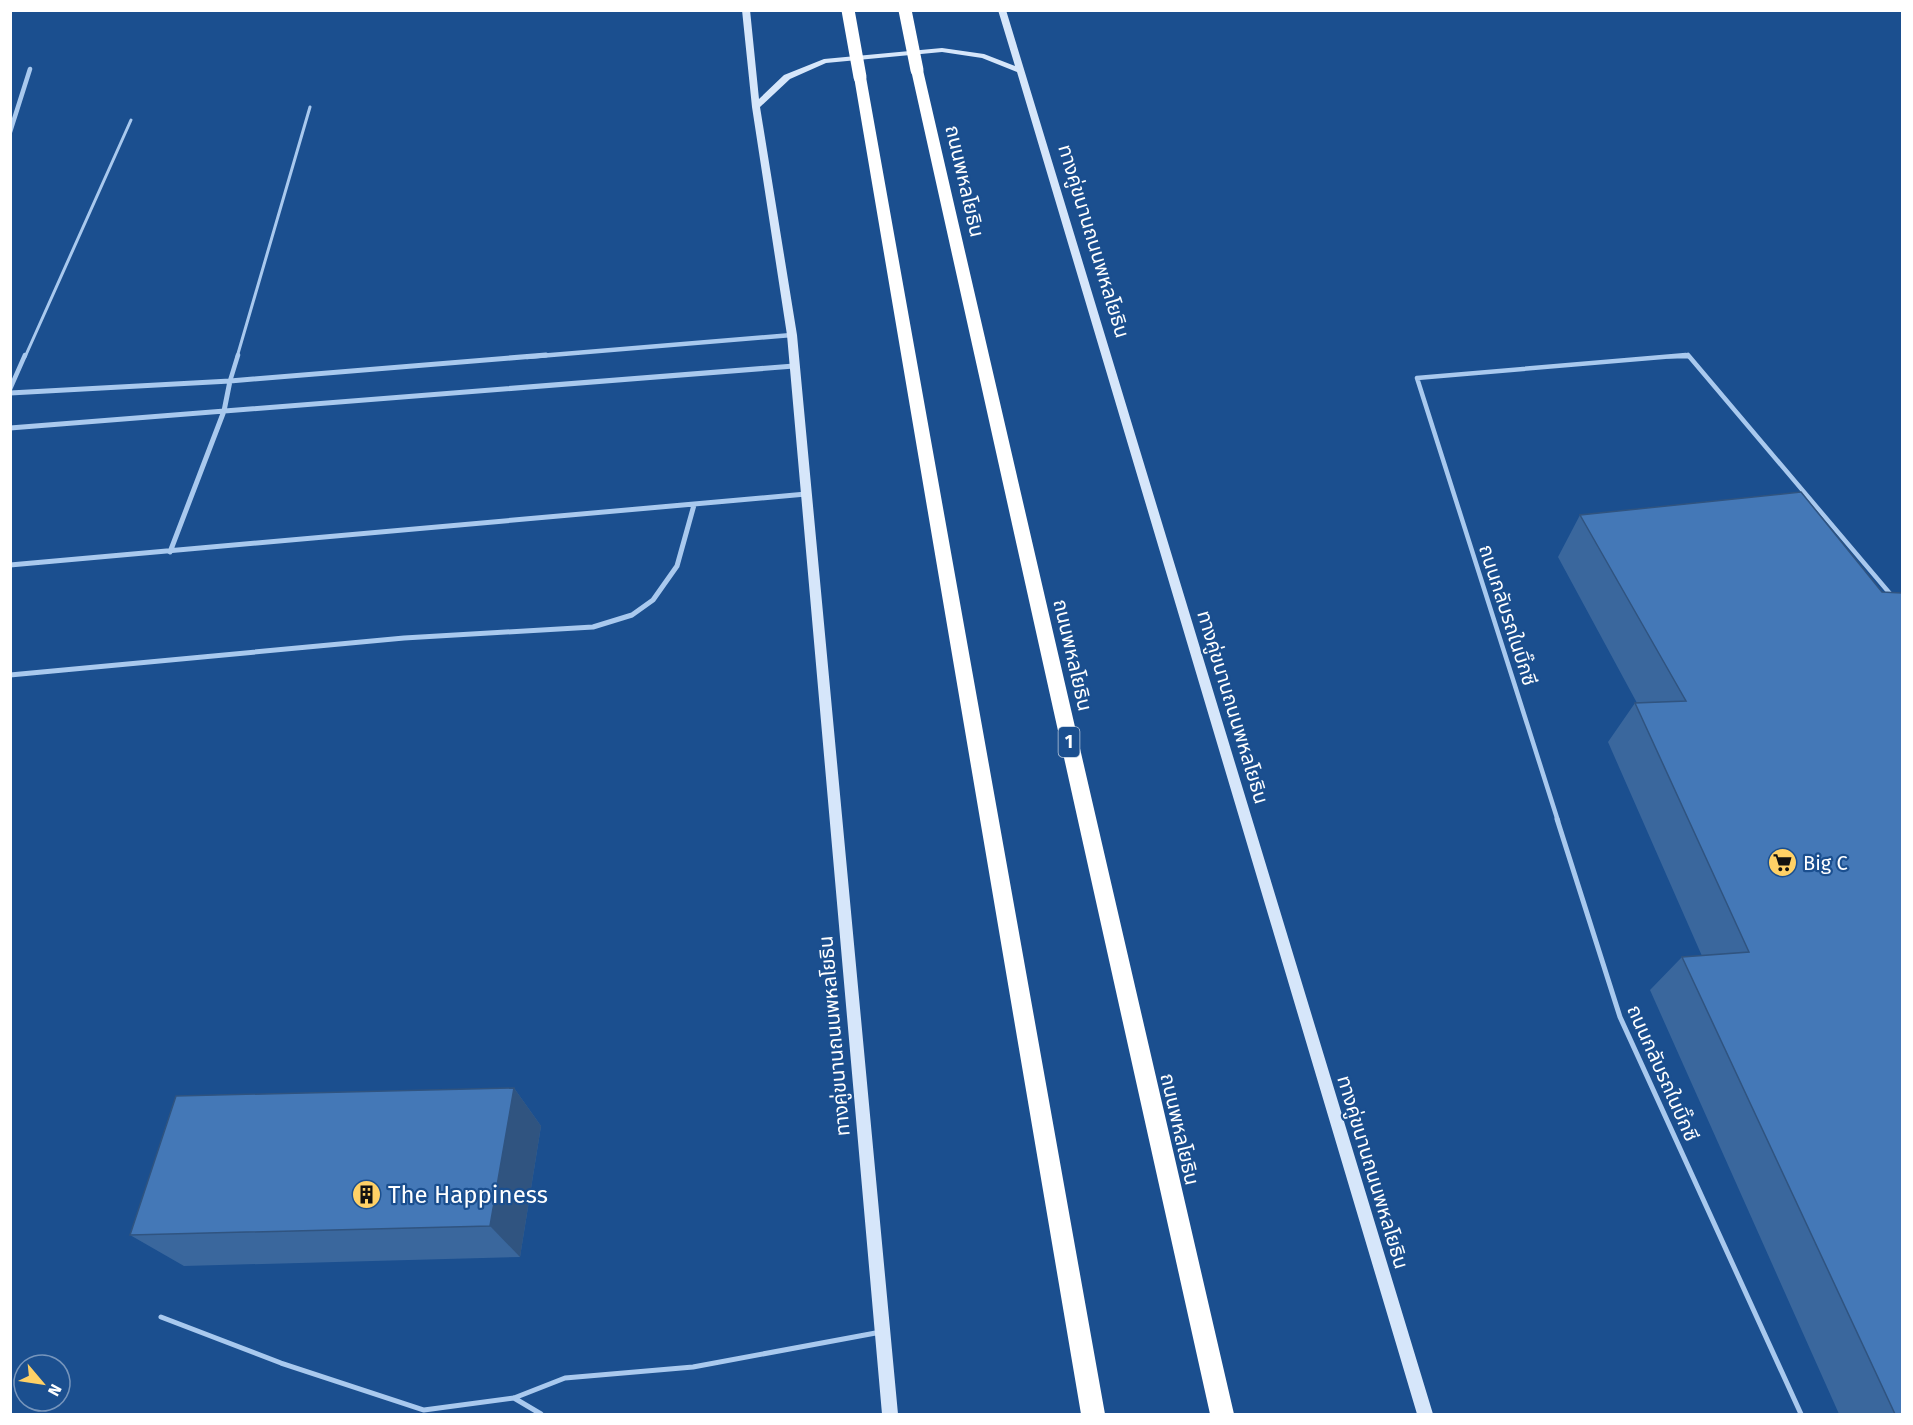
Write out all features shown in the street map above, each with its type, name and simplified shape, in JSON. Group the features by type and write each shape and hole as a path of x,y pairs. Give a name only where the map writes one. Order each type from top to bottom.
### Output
{"highway":[{"path":"848,10 1093,1414"},
{"name":"ถนนพหลโยธิน","path":"905,10 1222,1414"}],"main road":[{"name":"ทางคู่ขนานถนนพหลโยธิน","path":"746,10 756,107 792,335 890,1414"},
{"name":"ทางคู่ขนานถนนพหลโยธิน","path":"1002,10 1425,1414"},
{"path":"756,107 787,77 824,62 942,50 984,56 1021,71"}],"street":[{"path":"10,132 30,69"},
{"path":"10,391 230,381 792,335"},
{"path":"10,428 794,366"},
{"path":"170,552 224,411 230,381"},
{"path":"10,565 806,494"},
{"path":"10,675 404,638 593,627 632,615 653,600 677,566 694,505"}],"lane":[{"path":"230,381 310,107"},
{"path":"10,391 131,120"},
{"name":"ถนนกลับรถในบิ๊กซี","path":"1801,1414 1620,1017 1417,378 1688,355 1896,601"},
{"path":"161,1317 281,1362 424,1410 514,1398 565,1378 693,1367 882,1332"},
{"path":"514,1398 541,1414"}],"building":[{"name":"Big C","path":"1801,492 1882,592 1902,593 1902,1414 1895,1414 1682,957 1749,952 1635,703 1686,701 1580,515"},
{"path":"514,1088 490,1226 130,1235 176,1096"}],"place":[{"name":"Big C","path":"1782,863"},
{"name":"The Happiness","path":"367,1195"}]}
